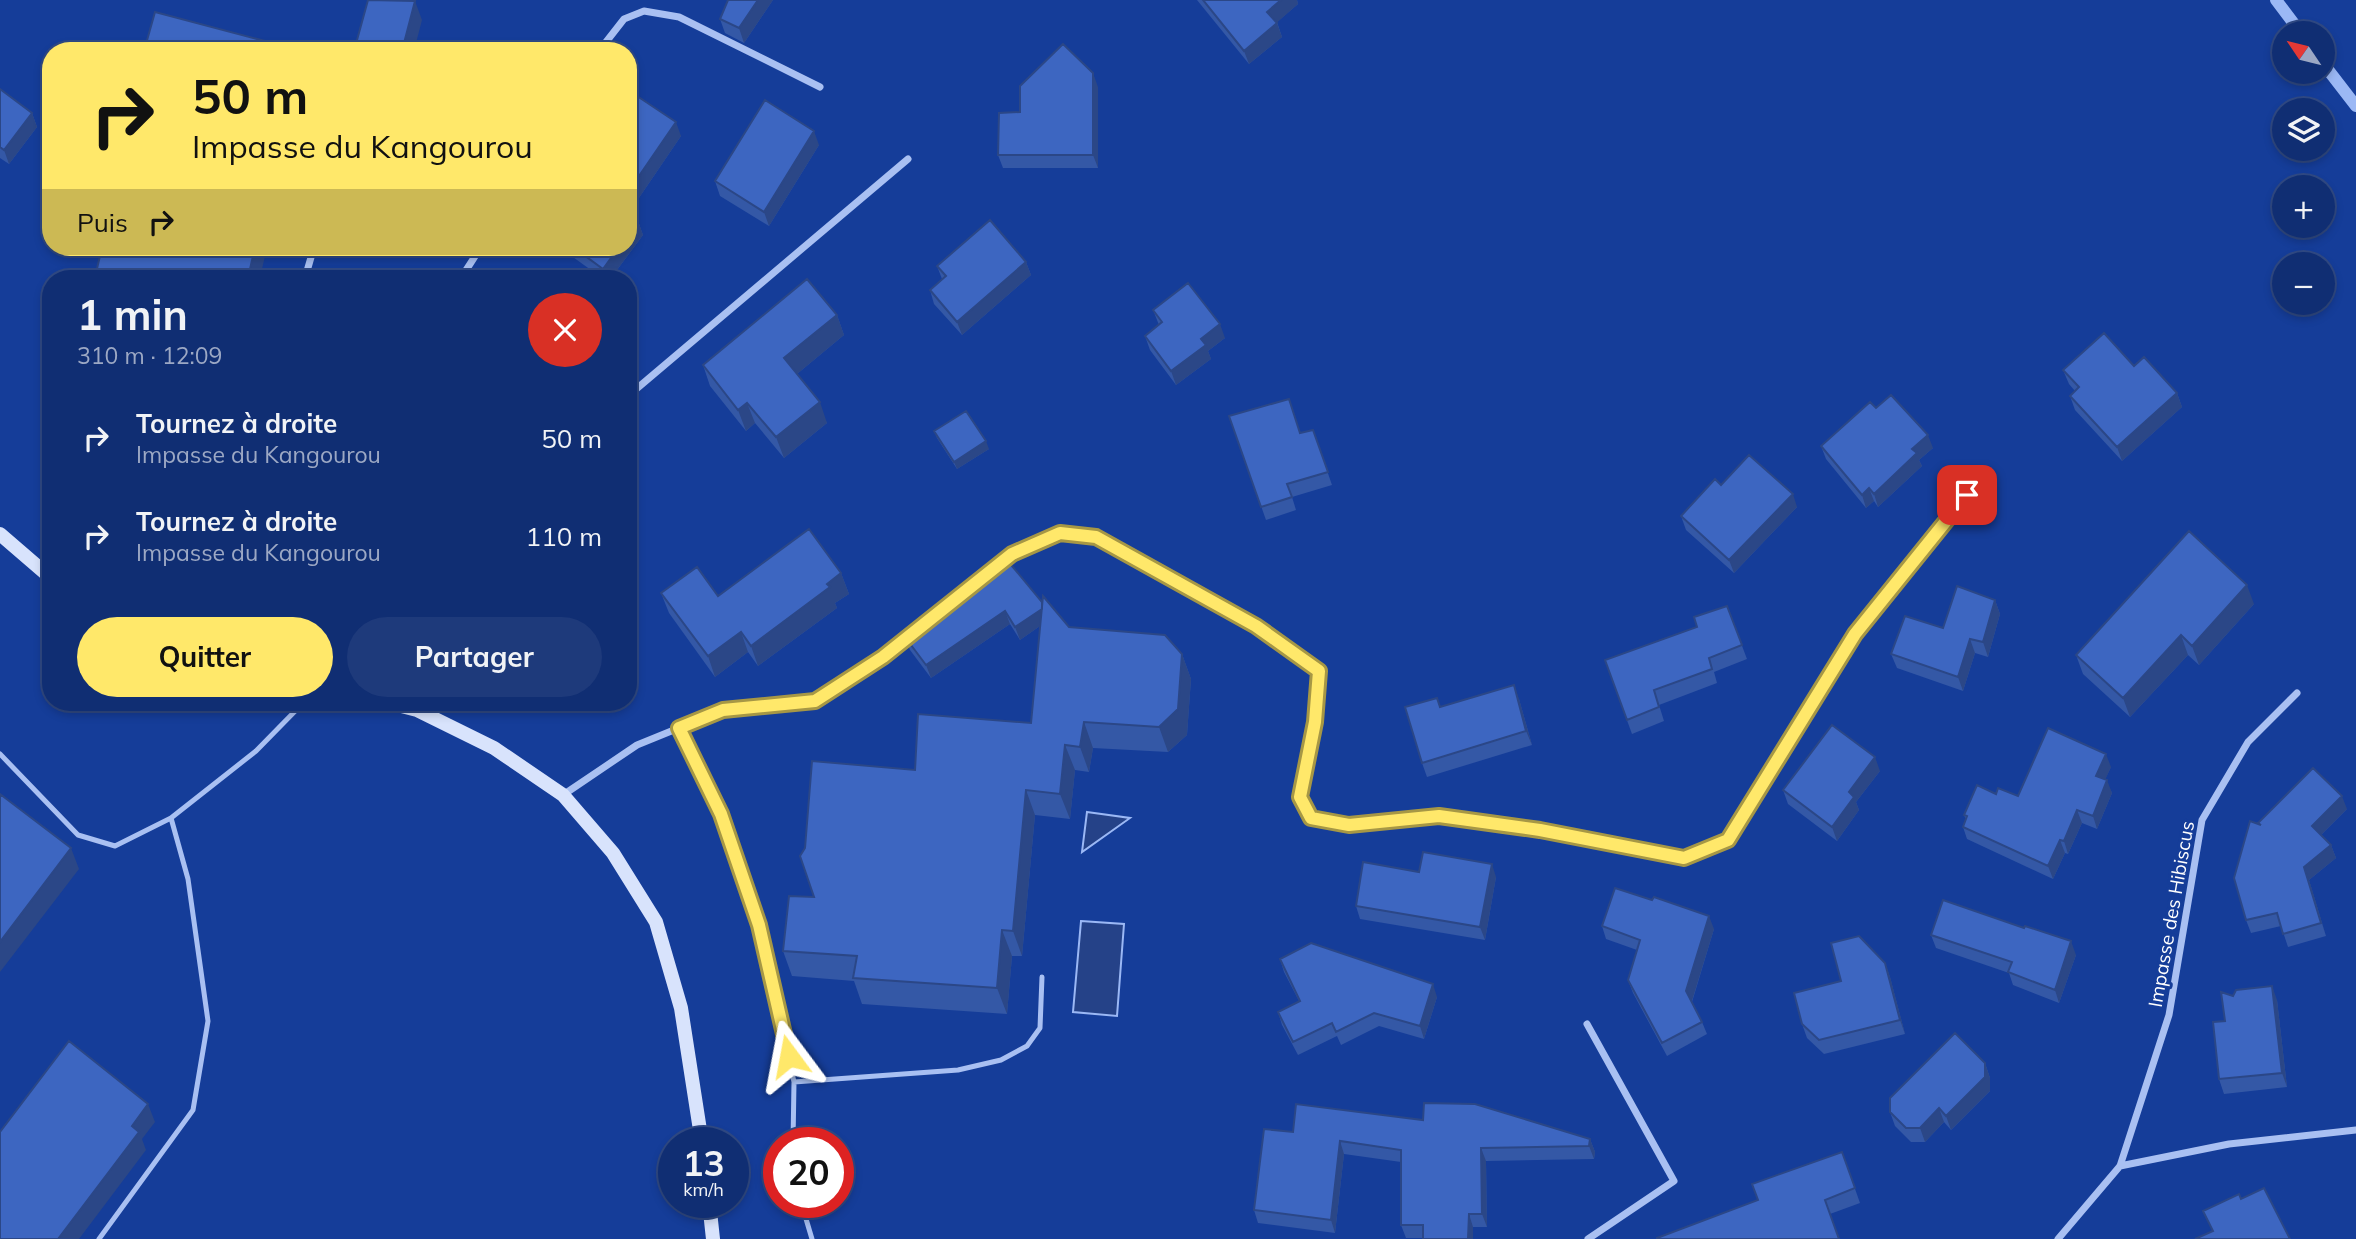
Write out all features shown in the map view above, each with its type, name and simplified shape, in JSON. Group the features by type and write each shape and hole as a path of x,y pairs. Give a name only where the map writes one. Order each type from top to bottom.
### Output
{"street":[{"path":"606,42 624,19 644,11 679,17 820,87"},
{"path":"637,388 908,159"},
{"path":"564,795 638,745 723,710 815,701 883,657 1012,554 1060,533 1096,537 1256,626 1319,671 1315,722 1300,797 1311,818 1349,825 1439,816 1540,830 1684,858 1728,840 1855,634 1983,476"},
{"path":"0,534 42,571"},
{"name":"Impasse des Hibiscus","path":"2120,1166 2169,1015 2202,820 2248,742 2297,693"},
{"path":"419,711 494,748 564,795 612,853 656,922 681,1008 700,1127"},
{"path":"1587,1024 1674,1181 1588,1239"},
{"path":"2058,1239 2120,1166 2229,1144 2356,1130"},
{"path":"711,1218 713,1239"}],"lane":[{"path":"0,754 78,835 114,846 171,818 256,751 295,711"},
{"path":"679,728 721,814 759,925 794,1082 793,1127"},
{"path":"99,1239 193,1110 200,1072 208,1021 188,880 171,818"},
{"path":"794,1082 958,1070 1001,1060 1027,1046 1040,1028 1042,977"},
{"path":"806,1218 812,1239"}],"water":[{"path":"1087,812 1130,818 1082,852"},
{"path":"1081,921 1124,924 1117,1016 1073,1012"}],"building":[{"path":"368,0 415,1 404,42 356,42"},
{"path":"728,0 758,0 739,28 720,19"},
{"path":"1203,0 1281,0 1267,12 1277,23 1244,51"},
{"path":"155,12 269,42 147,42"},
{"path":"1063,44 1093,73 1093,155 998,155 999,113 1020,112 1020,86"},
{"path":"0,89 32,113 4,150 0,147"},
{"path":"637,96 676,122 637,179"},
{"path":"765,100 814,131 764,212 715,181"},
{"path":"990,220 1026,262 957,322 930,290 946,276 937,266"},
{"path":"100,256 253,256 250,270 97,270"},
{"path":"585,256 612,256 603,269"},
{"path":"807,279 837,315 784,358 820,402 776,437 747,403 738,410 703,365"},
{"path":"1188,283 1220,324 1201,339 1206,345 1171,371 1145,336 1162,322 1153,310"},
{"path":"2104,333 2134,366 2144,357 2177,393 2117,447 2070,396 2079,387 2063,370"},
{"path":"1891,395 1928,435 1912,449 1917,453 1874,494 1869,488 1862,495 1821,446 1870,402 1876,408"},
{"path":"1289,399 1300,433 1313,430 1328,472 1287,484 1292,497 1261,507 1229,416"},
{"path":"966,411 986,441 954,462 934,431"},
{"path":"1749,455 1793,494 1729,560 1681,516 1715,479 1721,485"},
{"path":"809,529 841,573 827,584 830,587 751,646 741,632 708,656 661,593 697,567 718,596"},
{"path":"2189,531 2247,585 2192,646 2181,635 2123,698 2076,655"},
{"path":"1002,554 1042,602 1042,609 1015,627 1005,611 926,665 905,637 986,580 980,571"},
{"path":"1957,586 1995,600 1983,642 1970,639 1958,677 1891,654 1905,616 1943,628"},
{"path":"1043,596 1069,627 1165,635 1182,654 1178,709 1159,727 1084,722 1080,747 1065,745 1060,794 1026,790 1013,931 1002,930 997,988 853,978 857,956 783,951 789,896 814,897 800,856 805,848 812,761 915,770 918,714 1031,723"},
{"path":"1727,606 1742,645 1709,658 1712,669 1654,690 1659,707 1627,720 1605,660 1697,627 1694,617"},
{"path":"1514,685 1526,731 1422,763 1405,707 1437,698 1440,707"},
{"path":"1832,725 1875,757 1849,792 1854,797 1832,827 1783,790"},
{"path":"2048,728 2106,754 2096,776 2107,780 2093,816 2077,810 2064,841 2060,840 2048,866 1963,827 1967,816 1964,815 1977,785 1996,794 1998,788 2018,796"},
{"path":"2313,768 2342,796 2312,826 2331,845 2304,867 2321,923 2283,934 2277,913 2246,920 2234,878 2250,821 2261,825 2258,823"},
{"path":"0,794 71,848 0,942"},
{"path":"1423,852 1492,864 1480,927 1356,906 1363,862 1419,872"},
{"path":"1615,888 1652,900 1654,897 1709,916 1686,991 1702,1022 1662,1043 1628,980 1640,940 1602,926"},
{"path":"1943,900 2071,941 2055,990 2008,972 2012,962 1931,935"},
{"path":"1859,936 1885,963 1900,1020 1819,1040 1802,1024 1794,993 1841,981 1831,943"},
{"path":"1311,943 1433,984 1420,1026 1374,1013 1336,1032 1332,1023 1293,1042 1278,1012 1300,1001 1280,959"},
{"path":"2272,986 2282,1073 2219,1079 2213,1022 2225,1021 2221,992 2233,996 2236,990"},
{"path":"1955,1033 1985,1063 1985,1077 1946,1116 1939,1108 1920,1128 1906,1128 1890,1112 1890,1098"},
{"path":"69,1041 148,1104 132,1126 139,1132 58,1239 0,1239 0,1132"},
{"path":"1424,1103 1475,1104 1590,1139 1589,1146 1481,1148 1482,1214 1469,1214 1468,1239 1423,1239 1423,1225 1401,1225 1401,1150 1340,1141 1331,1220 1254,1210 1264,1129 1293,1132 1296,1104 1423,1120"},
{"path":"1842,1152 1855,1188 1825,1200 1839,1239 1657,1239 1758,1200 1752,1184"},
{"path":"2264,1188 2290,1239 2195,1239 2213,1231 2203,1211 2239,1194 2241,1199"}],"waterway":[{"path":"2276,0 2292,21"},
{"path":"2335,79 2356,106"}],"route":[{"path":"789,1056 759,925 721,814 679,728 723,710 815,701 883,657 1012,554 1060,533 1096,537 1256,626 1319,671 1315,722 1300,797 1311,818 1349,825 1439,816 1540,830 1684,858 1728,840 1855,634 1967,495"}]}
